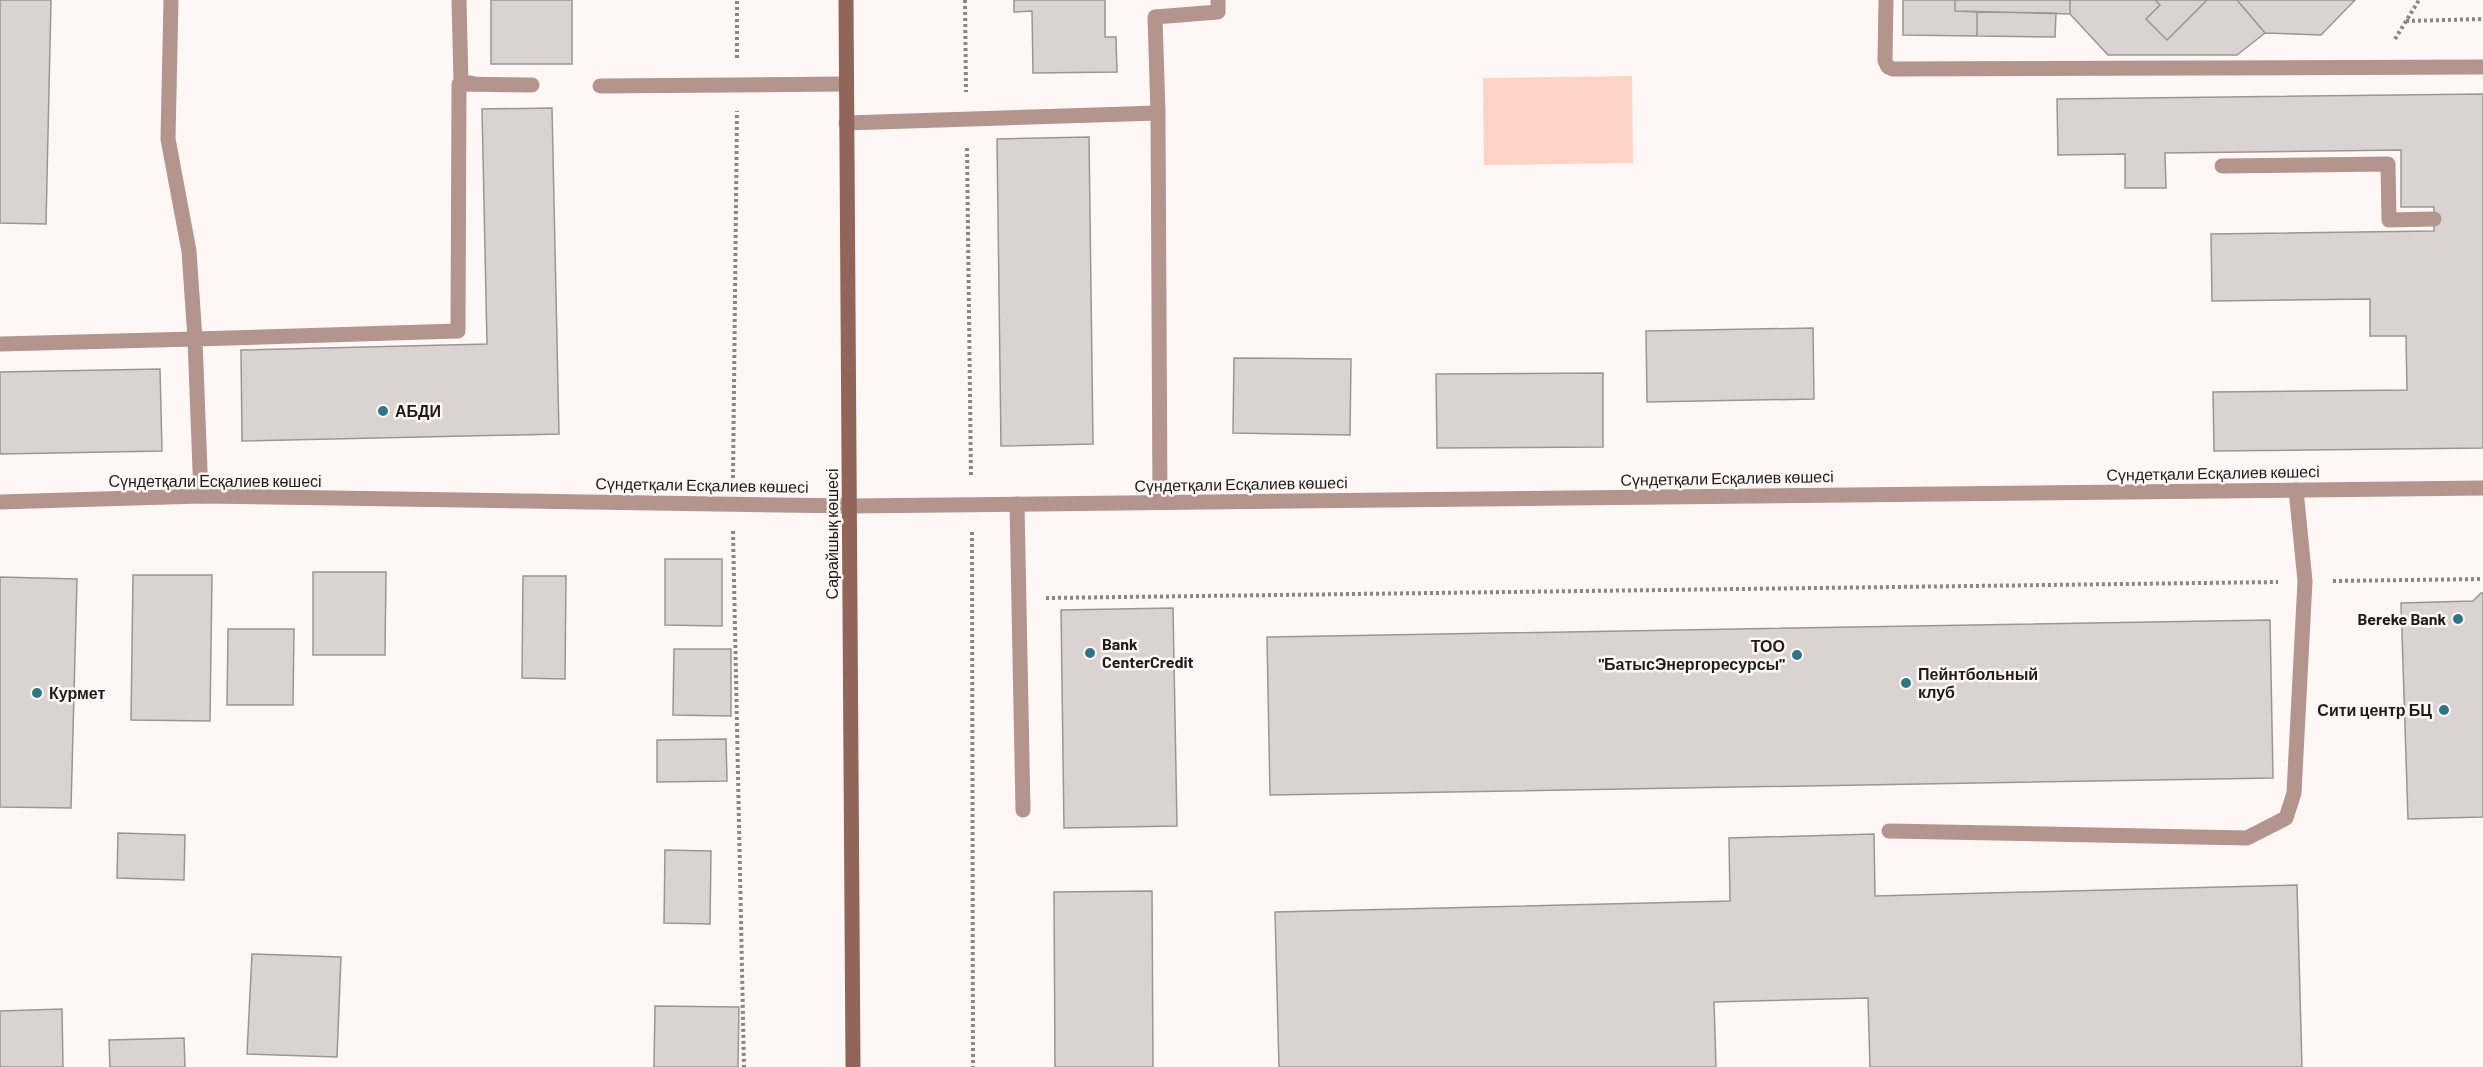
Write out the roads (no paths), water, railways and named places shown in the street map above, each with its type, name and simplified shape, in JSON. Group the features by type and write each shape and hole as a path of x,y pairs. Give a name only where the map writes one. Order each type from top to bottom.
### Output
{"street":[{"path":"171,0 168,139 189,251 201,496"},
{"path":"459,0 461,83 509,85"},
{"name":"Сарайшық көшесі","path":"846,0 853,1067"},
{"path":"1160,502 1158,113 1155,17 1218,12 1218,0"},
{"path":"1886,0 1885,61 1888,67 1893,69 2483,67"},
{"path":"0,344 458,331 459,84 532,85"},
{"path":"600,86 846,84"},
{"path":"846,123 1158,113"},
{"path":"2222,166 2388,164 2389,220 2434,219"},
{"name":"Сүндетқали Есқалиев көшесі","path":"0,502 201,496 850,506 2483,488"},
{"path":"1889,831 2247,838 2286,818 2294,793 2305,581 2296,490"},
{"path":"1017,504 1023,810"}],"place":[{"name":"АБДИ","path":"383,411"},
{"name":"Bereke Bank","path":"2458,619"},
{"name":"Bank CenterCredit","path":"1090,653"},
{"name":"ТОО \"БатысЭнергоресурсы\"","path":"1797,655"},
{"name":"Пейнтбольный клуб","path":"1906,683"},
{"name":"Курмет","path":"37,693"},
{"name":"Сити центр БЦ","path":"2444,710"}]}
